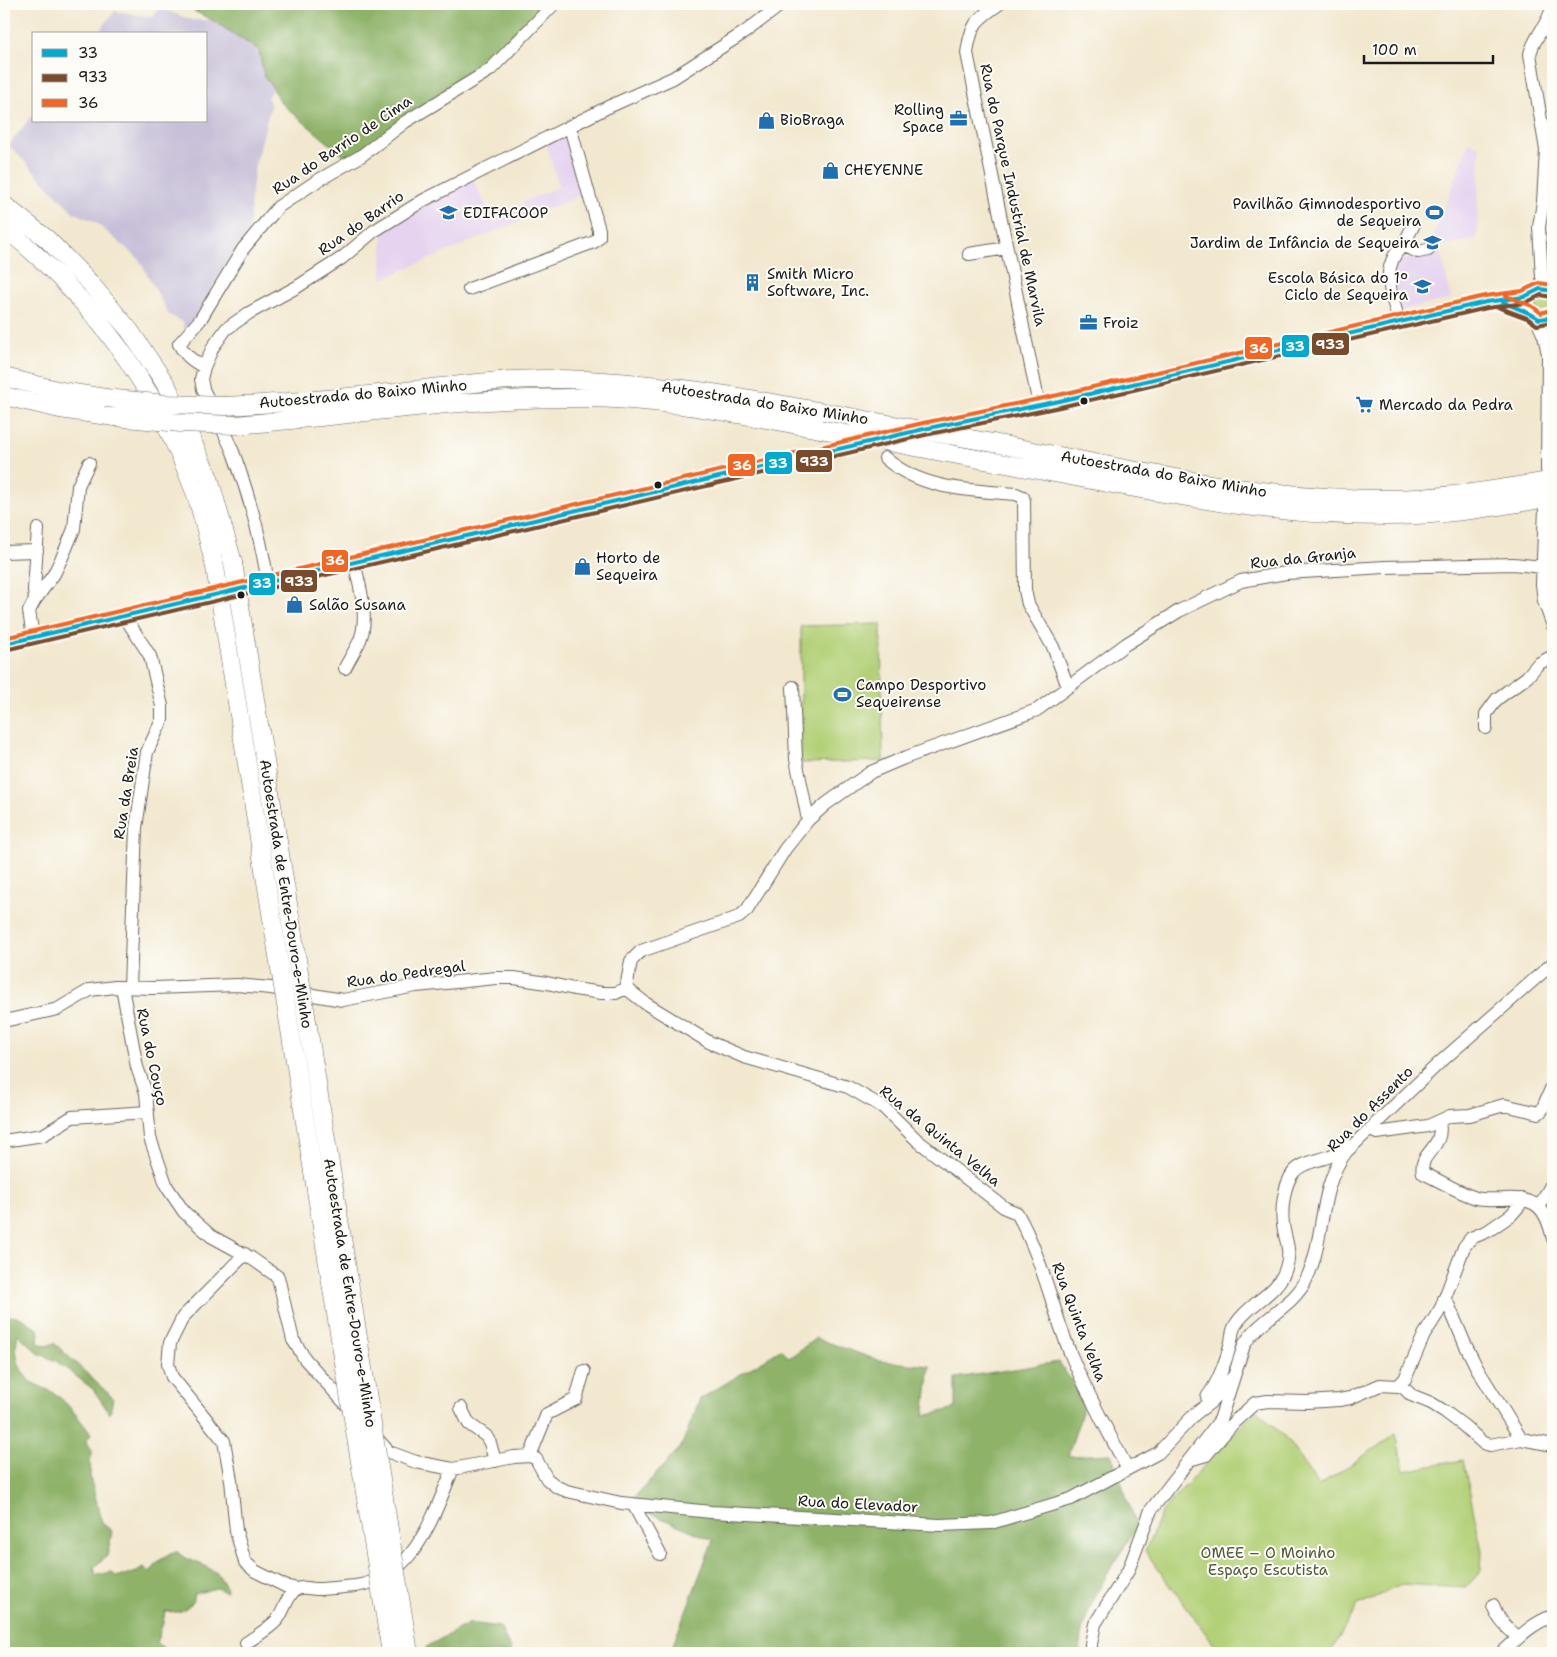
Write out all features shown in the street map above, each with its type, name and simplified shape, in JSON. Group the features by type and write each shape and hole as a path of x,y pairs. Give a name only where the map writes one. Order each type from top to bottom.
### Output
{"highway":[{"name":"Autoestrada de Entre-Douro-e-Minho","path":"4,205 47,239 90,283 130,331 167,386 209,478 233,564 408,1653"},
{"name":"Autoestrada de Entre-Douro-e-Minho","path":"4,227 32,250 75,293 114,339 145,385 172,437 194,488 215,567 391,1653"},
{"name":"Autoestrada do Baixo Minho","path":"4,377 61,391 106,398 167,404 225,406 306,402 455,385 551,379 629,382 704,390 1212,485 1296,495 1384,499 1449,496 1497,490 1550,475"},
{"name":"Autoestrada do Baixo Minho","path":"4,396 60,409 115,417 180,423 235,425 476,401 575,398 640,400 700,407 1210,502 1298,512 1384,516 1453,513 1549,503"}],"main road":[{"path":"1503,302 1545,289"},
{"path":"1533,315 1527,302 1545,289"},
{"path":"4,644 924,429 1039,405 1486,302 1503,302 1545,319 1553,315"}],"street":[{"name":"Rua do Barrio de Cima","path":"204,367 190,360 179,344 200,320 243,249 278,207 361,156 405,122 490,70 554,4"},
{"name":"Rua do Barrio","path":"268,583 255,518 240,472 203,390 201,379 213,347 226,329 249,313 298,287 342,258 374,231 424,200 673,78 745,32 782,4"},
{"name":"Rua do Parque Industrial de Marvila","path":"1000,4 981,17 970,33 966,52 1039,405"},
{"path":"1545,289 1539,226 1543,202 1546,150 1530,54 1551,15 1553,4"},
{"path":"469,289 594,242 599,237 599,230 570,127"},
{"path":"1399,322 1388,278 1394,255 1403,246 1412,226"},
{"path":"1403,246 1418,252 1428,250"},
{"path":"969,254 1007,248"},
{"path":"1533,315 1544,336 1548,354 1550,475"},
{"path":"1548,354 1553,330"},
{"path":"885,458 911,476 939,486 1016,494 1023,497 1025,590 1028,604 1053,647 1068,687"},
{"path":"33,637 29,611 54,574 74,529 78,486 89,463"},
{"path":"1549,503 1543,567 1544,601 1553,626"},
{"path":"35,600 38,529"},
{"path":"4,552 37,551"},
{"path":"345,668 360,640 363,629 362,592 354,563"},
{"name":"Rua da Granja","path":"626,988 632,960 641,950 738,917 747,910 785,849 808,820 826,804 871,772 904,758 1037,710 1126,644 1179,611 1241,581 1286,573 1385,567 1513,564 1543,567"},
{"name":"Rua da Breia","path":"125,617 150,656 160,694 162,713 162,720 147,752 136,828 126,987"},
{"path":"1486,728 1486,714 1497,699 1527,677 1538,664 1553,656"},
{"path":"793,687 796,759 808,820"},
{"name":"Rua do Assento","path":"1092,1653 1091,1644 1095,1624 1128,1571 1151,1510 1220,1420 1244,1345 1250,1334 1298,1293 1305,1282 1311,1267 1331,1179 1337,1163 1346,1152 1437,1065 1553,963"},
{"name":"Rua do Pedregal","path":"4,1021 58,1009 90,990 126,987 236,985 271,988 343,1000 416,986 496,978 514,978 602,993 616,993 626,988"},
{"name":"Rua do Couço","path":"126,987 136,1067 146,1093 150,1138 167,1187 184,1212 211,1236 245,1254 278,1277 293,1340 316,1371 389,1452 416,1462 452,1469"},
{"name":"Rua da Quinta Velha","path":"626,988 645,1004 709,1042 744,1057 848,1087 883,1107 918,1140 949,1165 1005,1208 1017,1212"},
{"path":"1201,1410 1202,1404 1216,1382 1235,1325 1274,1289 1286,1268 1290,1251 1283,1225 1282,1212 1289,1179 1294,1170 1308,1163 1331,1156 1358,1135 1368,1131 1377,1133 1428,1126 1450,1116 1470,1114 1504,1105 1539,1113 1553,1084"},
{"path":"4,1141 43,1135 72,1117 148,1112"},
{"path":"1439,1122 1439,1138 1423,1160 1423,1173 1459,1192 1478,1198 1521,1199 1540,1206 1550,1224 1553,1239"},
{"path":"1540,1206 1553,1181"},
{"path":"1189,1460 1206,1455 1234,1422 1255,1403 1268,1400 1307,1402 1339,1400 1350,1398 1380,1385 1398,1386 1405,1379 1424,1335 1441,1308 1464,1247 1471,1238 1488,1231 1511,1215 1519,1206 1521,1199"},
{"name":"Rua Quinta Velha","path":"1017,1212 1026,1229 1049,1287 1071,1354 1127,1468"},
{"path":"245,1254 183,1317 170,1343 168,1364 172,1377 224,1441 231,1480 236,1531 245,1562 255,1571 285,1586 298,1589"},
{"path":"1444,1299 1477,1368 1521,1439"},
{"path":"246,1642 277,1621 293,1591 303,1588 315,1589 368,1584 391,1573 414,1551 424,1533 452,1469 530,1456 546,1414 576,1399 584,1371"},
{"name":"Rua do Elevador","path":"530,1456 536,1459 547,1479 557,1486 568,1491 633,1504 711,1512 930,1524 991,1523 1072,1499 1158,1453 1234,1377"},
{"path":"1400,1384 1411,1395 1431,1403 1451,1416 1483,1443 1490,1445 1521,1439 1553,1444"},
{"path":"461,1408 469,1424 486,1436 495,1461"},
{"path":"633,1504 660,1554"},
{"path":"1493,1606 1502,1623 1518,1638"},
{"path":"1502,1653 1518,1638 1543,1620 1553,1616"}],"shaded area":[{"path":"159,8 192,20 212,20 260,50 264,76 273,88 267,97 271,105 255,165 249,235 226,264 187,330 184,328 183,322 169,315 139,259 95,222 73,212 9,145 32,116 32,122 208,122 208,32 99,32 115,11 153,17"},
{"name":"EDIFACOOP","path":"570,132 586,193 382,279 383,228 472,178 495,223 523,204 523,202 559,187 546,142"},
{"path":"1469,142 1480,147 1477,239 1429,248"},
{"name":"Escola Básica do 1º Ciclo de Sequeira","path":"1441,251 1451,299 1401,310 1393,275 1396,261"}],"green space":[{"path":"204,4 547,4 490,63 350,161 281,103 264,76 259,50 212,20 194,11"},
{"path":"1541,294 1551,298 1553,304 1552,309 1543,315 1532,304"},
{"name":"Campo Desportivo Sequeirense","path":"881,624 883,761 801,763 801,626"},
{"path":"4,1315 22,1318 39,1330 38,1343 47,1346 54,1343 113,1398 110,1414 93,1389 56,1361 38,1353 18,1334 16,1346 19,1365 22,1371 30,1381 58,1396 72,1409 91,1434 86,1442 91,1448 90,1477 102,1523 112,1531 107,1556 94,1567 96,1575 112,1572 116,1577 137,1572 144,1567 150,1573 160,1560 176,1551 185,1558 205,1566 218,1574 227,1589 226,1592 216,1588 194,1594 192,1603 182,1610 177,1612 165,1611 156,1643 172,1653 4,1653"},
{"path":"816,1338 880,1361 930,1366 924,1416 956,1408 956,1378 1059,1362 1085,1402 1068,1456 1111,1454 1137,1526 1109,1571 1091,1605 1081,1638 1080,1653 662,1653 671,1650 713,1540 628,1504 681,1447 700,1399 782,1349 789,1358"},
{"name":"OMEE – O Moinho Espaço Escutista","path":"1256,1410 1289,1441 1319,1486 1396,1434 1404,1471 1463,1460 1482,1551 1481,1571 1465,1588 1403,1584 1358,1605 1330,1653 1220,1653 1145,1551 1162,1511"},
{"path":"470,1623 500,1627 512,1653 427,1653 426,1647"}],"transit line":[{"name":"36","path":"4,638 923,423 1058,395 1485,296 1522,291 1539,283 1553,285"},
{"name":"33","path":"4,644 924,429 1059,401 1486,302 1524,297 1540,289 1553,291"},
{"name":"933","path":"5,650 925,435 1060,407 1487,308 1525,303 1541,295 1551,297"},
{"name":"36","path":"1506,296 1532,306 1541,313 1550,310"},
{"name":"33","path":"1503,302 1539,319 1548,318 1553,315"},
{"name":"933","path":"1500,308 1527,318 1537,325 1553,322"}],"place":[{"name":"Rolling Space","path":"958,119"},
{"name":"BioBraga","path":"766,120"},
{"name":"CHEYENNE","path":"830,170"},
{"name":"EDIFACOOP","path":"449,213"},
{"name":"Pavilhão Gimnodesportivo de Sequeira","path":"1435,213"},
{"name":"Jardim de Infância de Sequeira","path":"1433,243"},
{"name":"Smith Micro Software, Inc.","path":"753,283"},
{"name":"Escola Básica do 1º Ciclo de Sequeira","path":"1422,287"},
{"name":"Froiz","path":"1089,323"},
{"name":"Mercado da Pedra","path":"1365,405"},
{"name":"Horto de Sequeira","path":"582,567"},
{"name":"Salão Susana","path":"295,605"},
{"name":"Campo Desportivo Sequeirense","path":"842,694"}]}
